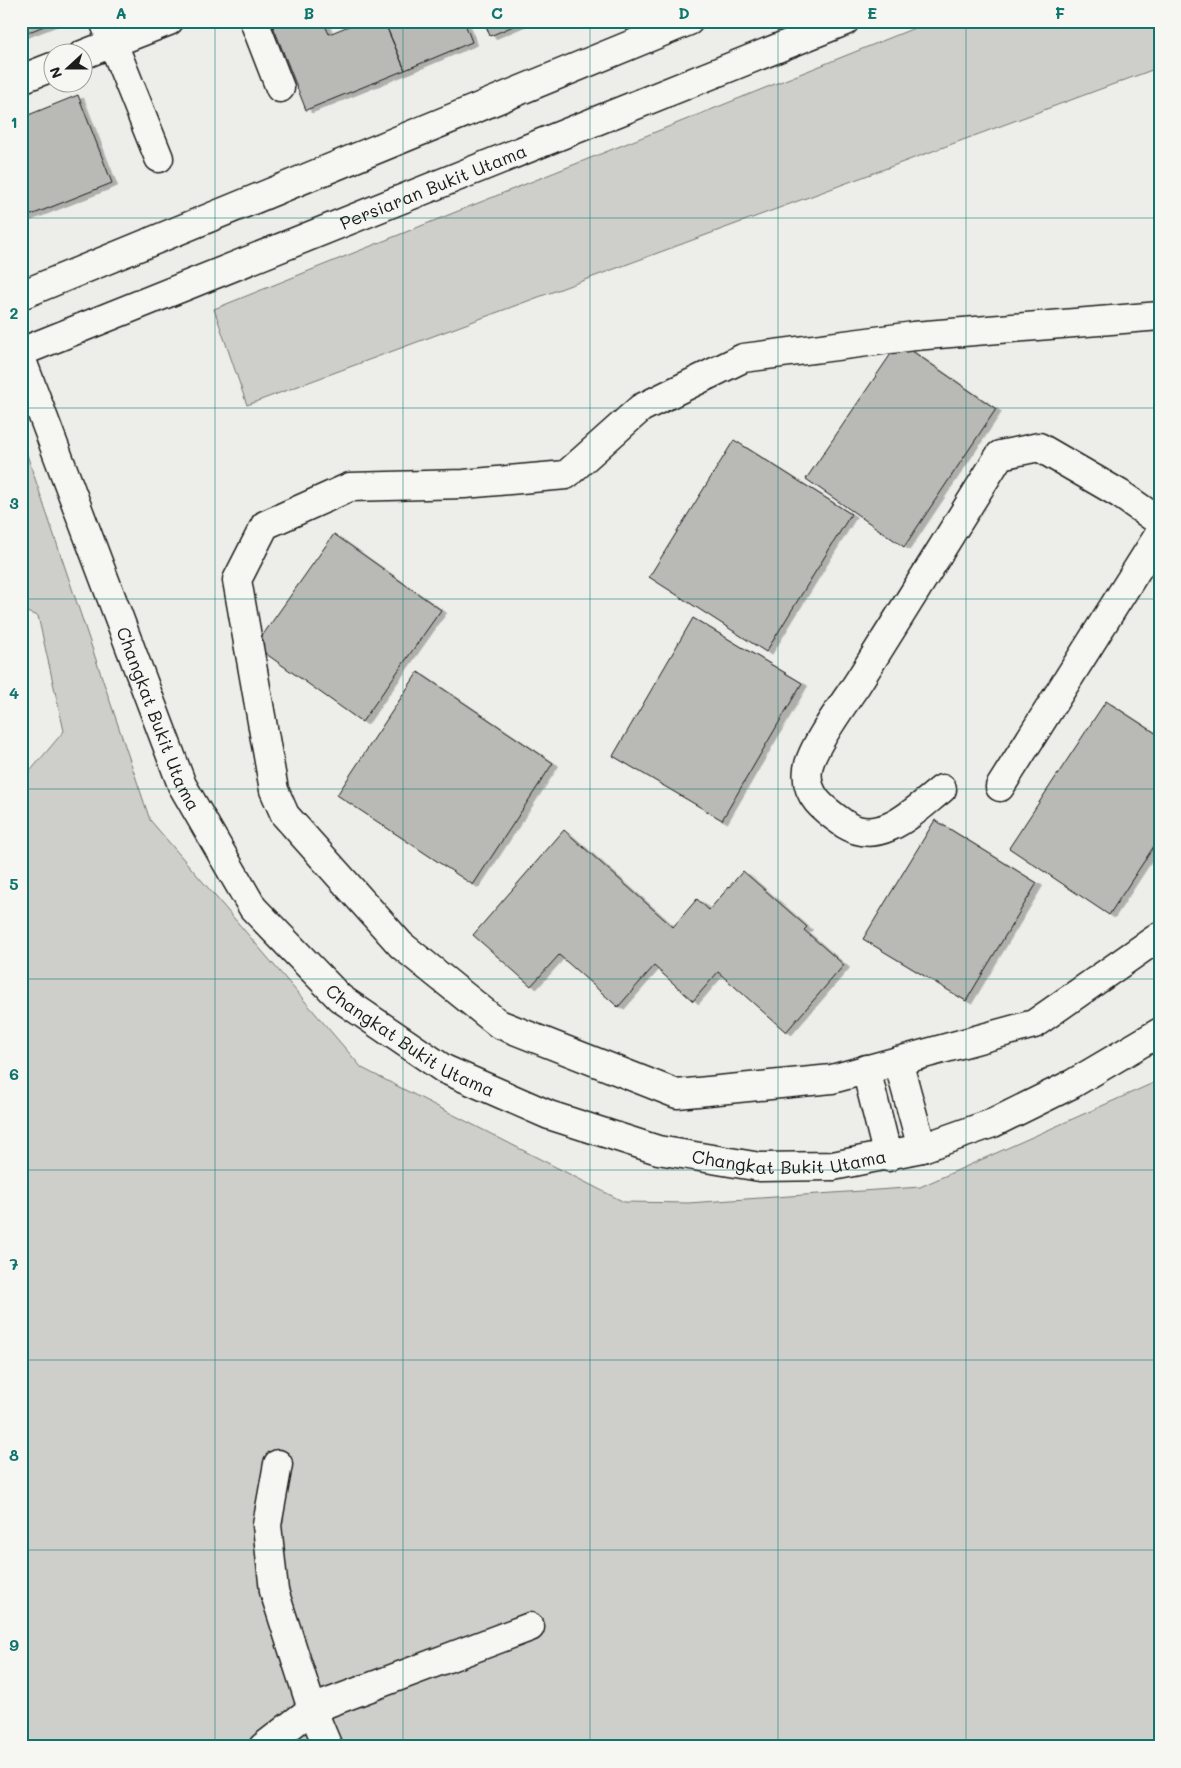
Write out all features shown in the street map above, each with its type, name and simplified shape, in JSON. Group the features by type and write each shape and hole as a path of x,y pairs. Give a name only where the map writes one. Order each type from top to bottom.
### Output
{"street":[{"path":"92,46 109,32 169,21"},
{"path":"254,21 280,88"},
{"path":"21,295 688,21"},
{"name":"Persiaran Bukit Utama","path":"21,352 845,21"},
{"path":"109,32 159,158"},
{"path":"21,79 42,71"},
{"path":"1160,316 914,336 743,358 641,408 566,475 464,484 350,487 265,525 237,580 274,790 285,815 401,945 499,1024 677,1094 832,1079 1034,1024 1160,936"},
{"name":"Changkat Bukit Utama","path":"21,358 182,785 253,908 340,998 444,1069 549,1114 658,1150 760,1167 833,1166 922,1148 993,1123 1072,1084 1160,1032"},
{"path":"942,789 899,823 877,831 854,830 824,810 816,801 808,784 808,769 812,756 850,694 1000,456 1039,447 1120,494 1160,522"},
{"path":"1000,787 1160,534"},
{"path":"898,1061 922,1148"},
{"path":"866,1069 888,1156"},
{"path":"278,1464 267,1525 274,1591 312,1709 328,1747"},
{"path":"263,1747 312,1709 530,1627"}],"shaded area":[{"path":"932,21 1160,21 1160,67 247,405 214,309"},
{"path":"21,437 150,820 362,1068 624,1202 688,1203 920,1187 1160,1080 1160,1747 21,1747 21,782 64,731 38,616 21,610"}],"building":[{"path":"21,21 57,21 21,35"},
{"path":"271,21 323,21 329,34 361,21 384,21 405,70 306,110"},
{"path":"384,21 464,21 472,42 405,70"},
{"path":"484,21 525,21 490,36"},
{"path":"78,95 112,183 21,219 21,118"},
{"path":"899,342 996,409 904,547 806,479"},
{"path":"734,440 851,514 766,652 649,577"},
{"path":"334,534 441,610 362,722 255,646"},
{"path":"693,618 802,683 722,820 613,756"},
{"path":"418,672 553,763 473,885 337,795"},
{"path":"1106,701 1160,736 1160,837 1109,915 1009,848"},
{"path":"935,820 1037,883 966,1001 863,939"},
{"path":"564,830 673,927 697,899 709,910 743,871 807,927 804,930 844,965 786,1032 718,972 693,1001 654,966 618,1007 559,955 531,986 473,935"}]}
